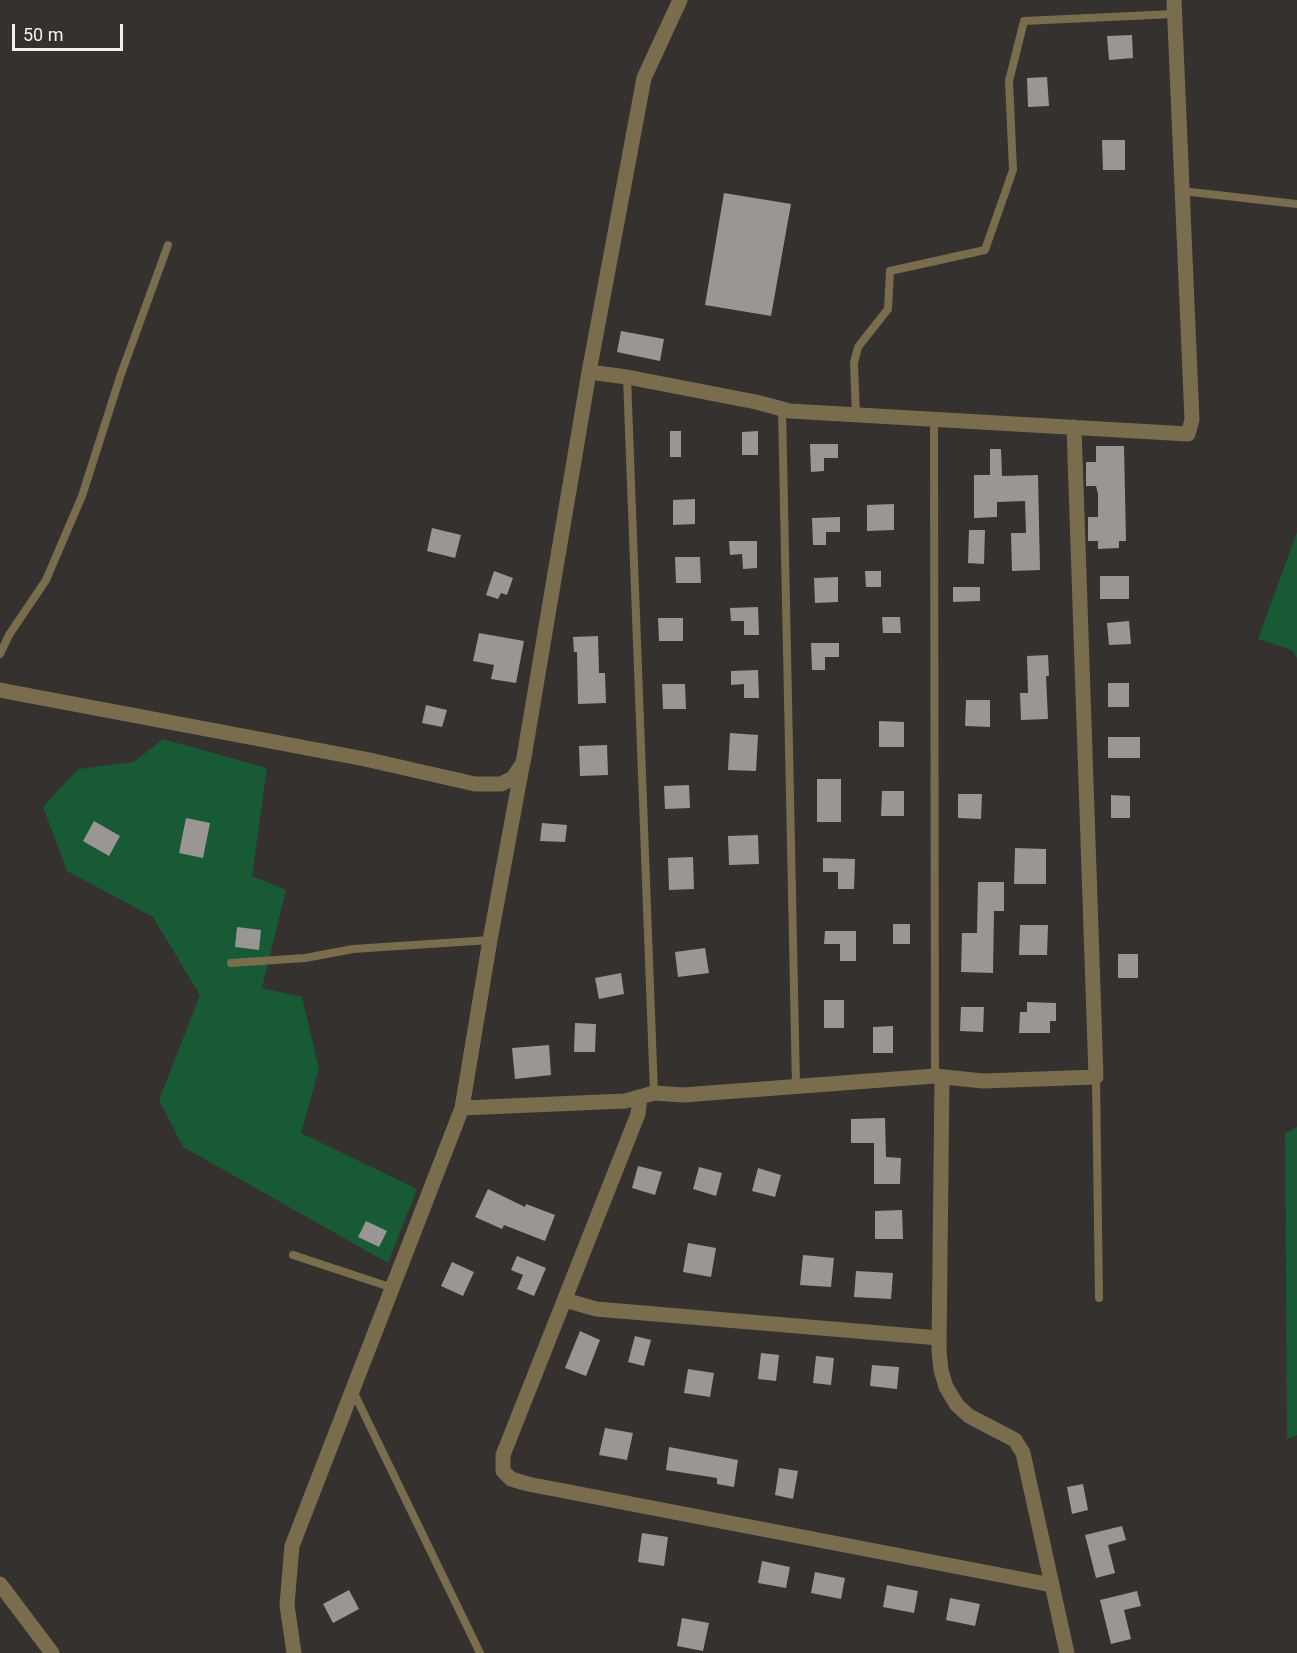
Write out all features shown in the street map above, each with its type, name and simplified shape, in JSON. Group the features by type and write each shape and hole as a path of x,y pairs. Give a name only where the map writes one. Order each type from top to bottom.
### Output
{"street":[{"path":"294,1653 287,1605 292,1546 462,1108 589,372 644,78 680,0"},
{"path":"589,372 756,402 790,411 1188,434 1192,420 1174,7"},
{"path":"462,1108 625,1101 647,1095 683,1095 938,1076 983,1081 1096,1077 1074,427"},
{"path":"0,690 365,759 475,784 501,784 513,778 523,763"},
{"path":"938,1076 939,1338 940,1360 946,1387 957,1405 969,1416 1015,1440 1023,1453 1067,1653"},
{"path":"647,1095 503,1455 503,1470 511,1479 528,1484 1053,1585"},
{"path":"565,1300 596,1309 939,1338"},
{"path":"0,1584 52,1653"}],"lane":[{"path":"856,415 854,363 858,347 888,309 890,271 985,250 1013,170 1009,81 1024,21 1174,7"},
{"path":"1182,191 1297,204"},
{"path":"0,654 9,635 46,580 82,496 121,374 168,245"},
{"path":"627,377 647,1095"},
{"path":"782,409 796,1086"},
{"path":"934,419 938,1076"},
{"path":"231,963 304,958 353,949 490,940"},
{"path":"1096,1077 1099,1298"},
{"path":"293,1255 393,1288"},
{"path":"353,1391 480,1653"}],"green space":[{"path":"1297,532 1297,658 1292,650 1258,639"},
{"path":"163,739 267,768 252,876 286,890 262,988 302,997 319,1069 301,1133 417,1189 388,1263 183,1147 159,1100 200,995 153,917 67,871 43,807 78,769 134,762"},
{"path":"1297,1127 1297,1435 1287,1439 1285,1134"}],"building":[{"path":"1132,35 1133,58 1109,60 1107,36"},
{"path":"1047,77 1049,106 1028,107 1027,78"},
{"path":"1102,140 1125,140 1125,170 1103,170"},
{"path":"724,193 791,204 771,316 705,305"},
{"path":"621,331 664,339 660,361 617,352"},
{"path":"670,431 681,431 681,457 670,457"},
{"path":"758,431 758,455 742,455 742,432"},
{"path":"810,444 838,444 838,458 824,458 824,471 811,472"},
{"path":"1096,446 1124,446 1126,541 1119,541 1119,548 1098,549 1098,541 1088,541 1088,517 1098,517 1098,494 1096,486 1086,486 1086,462 1096,462"},
{"path":"990,449 1001,449 1002,476 1038,475 1040,570 1012,571 1011,533 1026,533 1025,501 997,502 997,517 974,518 974,475 990,475"},
{"path":"695,499 695,524 673,525 673,500"},
{"path":"894,504 894,530 867,531 867,505"},
{"path":"840,517 840,532 826,532 826,545 813,545 812,518"},
{"path":"432,528 461,535 455,558 427,551"},
{"path":"969,530 985,530 984,564 968,563"},
{"path":"729,541 757,541 757,568 743,569 742,554 730,555"},
{"path":"675,557 700,557 701,583 676,583"},
{"path":"494,571 513,578 507,595 501,593 498,599 486,595"},
{"path":"865,571 881,571 881,587 866,587"},
{"path":"1100,576 1129,576 1129,599 1100,599"},
{"path":"838,577 838,602 815,603 814,578"},
{"path":"953,587 980,587 980,601 953,602"},
{"path":"758,607 759,635 744,635 744,621 731,621 730,608"},
{"path":"882,617 900,617 901,633 883,633"},
{"path":"658,618 683,618 683,641 659,641"},
{"path":"1129,621 1131,644 1109,645 1107,623"},
{"path":"479,633 524,641 516,683 491,679 494,665 473,661"},
{"path":"598,636 599,673 605,673 606,703 578,704 577,652 574,652 573,637"},
{"path":"811,643 839,643 839,657 825,657 825,670 812,670"},
{"path":"1048,655 1049,676 1046,676 1048,719 1021,720 1020,693 1028,693 1027,656"},
{"path":"758,670 759,698 744,698 744,684 731,685 731,671"},
{"path":"1108,683 1129,683 1129,707 1108,707"},
{"path":"662,684 685,684 686,709 663,709"},
{"path":"966,700 990,700 990,727 965,726"},
{"path":"426,705 447,710 442,727 422,723"},
{"path":"879,721 904,722 904,747 879,747"},
{"path":"730,733 758,735 756,771 728,770"},
{"path":"1108,737 1140,737 1140,758 1108,758"},
{"path":"607,745 608,775 580,776 579,746"},
{"path":"817,779 841,779 841,822 817,822"},
{"path":"689,785 690,808 665,809 664,786"},
{"path":"882,791 904,791 904,816 881,816"},
{"path":"958,794 982,794 981,819 958,818"},
{"path":"1111,795 1130,796 1130,818 1111,818"},
{"path":"186,818 210,823 203,858 179,853"},
{"path":"94,821 120,836 109,856 83,841"},
{"path":"542,823 567,825 565,842 540,841"},
{"path":"758,835 759,864 729,865 728,836"},
{"path":"1015,848 1046,849 1046,884 1014,884"},
{"path":"693,857 694,889 669,890 668,858"},
{"path":"823,858 855,859 854,889 838,889 838,872 823,872"},
{"path":"978,882 1004,882 1004,911 994,911 993,973 961,972 962,933 977,933"},
{"path":"893,924 910,924 910,944 893,944"},
{"path":"1020,925 1048,925 1047,955 1019,955"},
{"path":"237,927 261,930 259,950 235,947"},
{"path":"825,931 856,931 856,961 840,961 840,944 824,944"},
{"path":"705,948 709,973 678,977 675,952"},
{"path":"1118,954 1138,954 1138,978 1118,978"},
{"path":"621,973 624,994 599,999 595,978"},
{"path":"824,1000 844,1000 844,1028 824,1028"},
{"path":"1027,1002 1056,1003 1056,1021 1050,1021 1050,1033 1019,1033 1020,1012 1027,1012"},
{"path":"961,1007 984,1007 983,1032 960,1031"},
{"path":"575,1023 596,1024 595,1052 574,1052"},
{"path":"893,1026 893,1053 873,1053 873,1027"},
{"path":"549,1045 551,1075 515,1079 512,1048"},
{"path":"885,1118 886,1157 901,1158 900,1184 874,1184 874,1143 851,1143 851,1119"},
{"path":"638,1166 662,1172 655,1195 632,1188"},
{"path":"699,1167 722,1173 716,1196 693,1189"},
{"path":"758,1168 781,1175 775,1197 752,1191"},
{"path":"488,1189 525,1207 526,1204 555,1215 545,1241 504,1225 502,1229 475,1217"},
{"path":"902,1210 903,1239 875,1239 875,1211"},
{"path":"366,1221 387,1231 379,1247 358,1237"},
{"path":"688,1243 716,1248 711,1277 683,1272"},
{"path":"803,1255 834,1258 831,1287 800,1285"},
{"path":"517,1256 546,1268 534,1296 517,1289 523,1275 511,1270"},
{"path":"452,1262 474,1272 463,1296 441,1286"},
{"path":"856,1271 893,1273 891,1299 854,1297"},
{"path":"580,1331 600,1340 586,1376 565,1368"},
{"path":"635,1336 651,1340 644,1366 628,1362"},
{"path":"761,1353 779,1355 776,1381 758,1379"},
{"path":"816,1356 834,1358 831,1385 813,1383"},
{"path":"872,1365 899,1367 897,1389 870,1386"},
{"path":"688,1369 714,1373 710,1397 684,1393"},
{"path":"605,1428 633,1433 627,1460 599,1455"},
{"path":"669,1447 738,1460 734,1487 717,1484 717,1478 666,1470"},
{"path":"779,1468 798,1471 793,1499 775,1495"},
{"path":"1083,1484 1088,1510 1072,1514 1067,1487"},
{"path":"1122,1526 1126,1540 1108,1545 1115,1573 1096,1578 1085,1535"},
{"path":"642,1533 668,1537 664,1566 638,1562"},
{"path":"762,1561 790,1567 786,1588 758,1583"},
{"path":"815,1572 845,1578 841,1599 811,1593"},
{"path":"887,1585 918,1591 914,1613 883,1607"},
{"path":"349,1590 359,1609 333,1623 323,1604"},
{"path":"1137,1591 1141,1606 1124,1610 1131,1639 1111,1644 1100,1600"},
{"path":"950,1598 980,1604 975,1626 946,1620"},
{"path":"682,1618 709,1623 703,1651 677,1646"}]}
